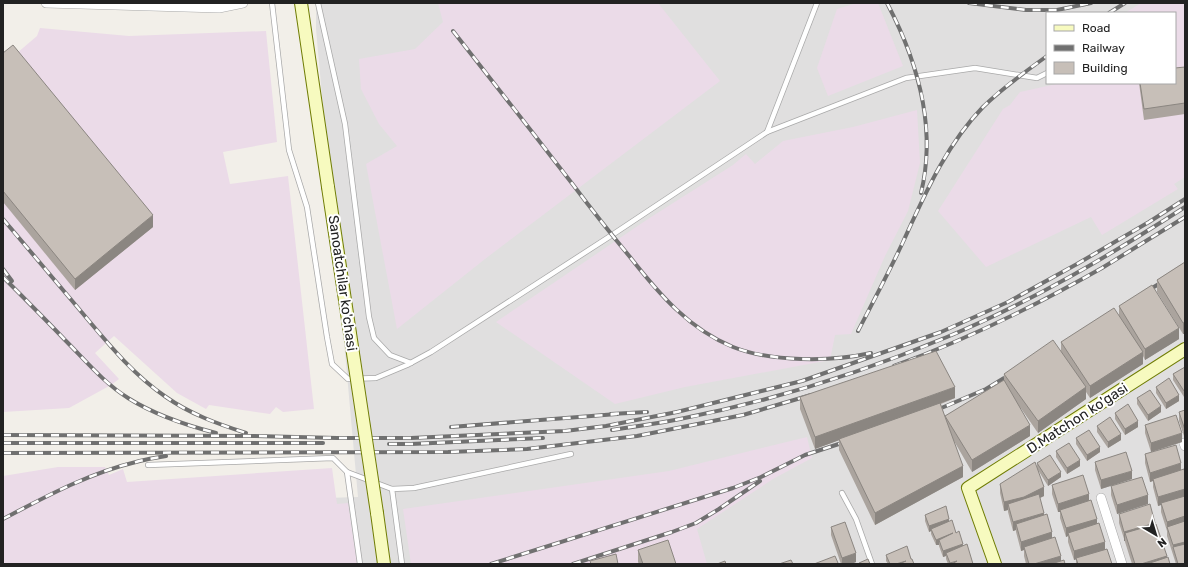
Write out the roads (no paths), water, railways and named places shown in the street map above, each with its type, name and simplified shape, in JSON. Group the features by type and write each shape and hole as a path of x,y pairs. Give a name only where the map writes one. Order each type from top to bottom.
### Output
{"main road":[{"name":"Sanoatchilar ko'chasi","path":"301,3 384,564"},
{"name":"D.Matchon ko'gasi","path":"995,564 968,488 1185,349"}],"street":[{"path":"46,3 219,8 243,3"},
{"path":"1101,498 1122,564"}],"lane":[{"path":"272,3 289,150 307,206 332,364 348,379 376,378 411,363 431,352 612,235 766,132 906,78 975,68 1037,78 1046,74"},
{"path":"318,3 345,124 369,317 374,338 390,355 411,363"},
{"path":"766,132 817,3"},
{"path":"148,465 333,458 347,472 392,489 414,488 571,454"},
{"path":"347,472 360,564"},
{"path":"392,489 402,564"},
{"path":"842,493 856,520 872,564"}],"railway":[{"path":"887,3 908,48 922,95 927,144 921,193"},
{"path":"969,3 1026,10 1057,10 1091,3"},
{"path":"1111,12 1125,3"},
{"path":"453,31 641,271 676,309 702,331 733,347 765,356 820,359 871,353"},
{"path":"858,331 928,188 958,137 990,100 1046,57"},
{"path":"3,435 411,438 565,431 606,426 677,412 802,381 941,332 1008,302 1077,264 1185,199"},
{"path":"612,430 671,421 748,404 815,385 915,350 1009,309 1128,243 1185,207"},
{"path":"894,366 974,334 1026,309 1102,268 1185,217"},
{"path":"3,219 109,345 141,378 153,388 185,409 246,433"},
{"path":"1144,293 1185,268"},
{"path":"3,269 12,281"},
{"path":"3,277 95,371 119,392 138,404 160,414 193,427 216,433"},
{"path":"932,412 986,389 1014,372"},
{"path":"3,453 448,452 527,449 637,436 743,415 811,395"},
{"path":"611,414 647,412"},
{"path":"451,427 617,414"},
{"path":"389,444 543,438"},
{"path":"491,564 733,488 761,477 805,455 848,441"},
{"path":"3,443 323,443"},
{"path":"3,519 68,486 101,472 140,461 166,456"},
{"path":"573,564 696,523 760,481"}]}
